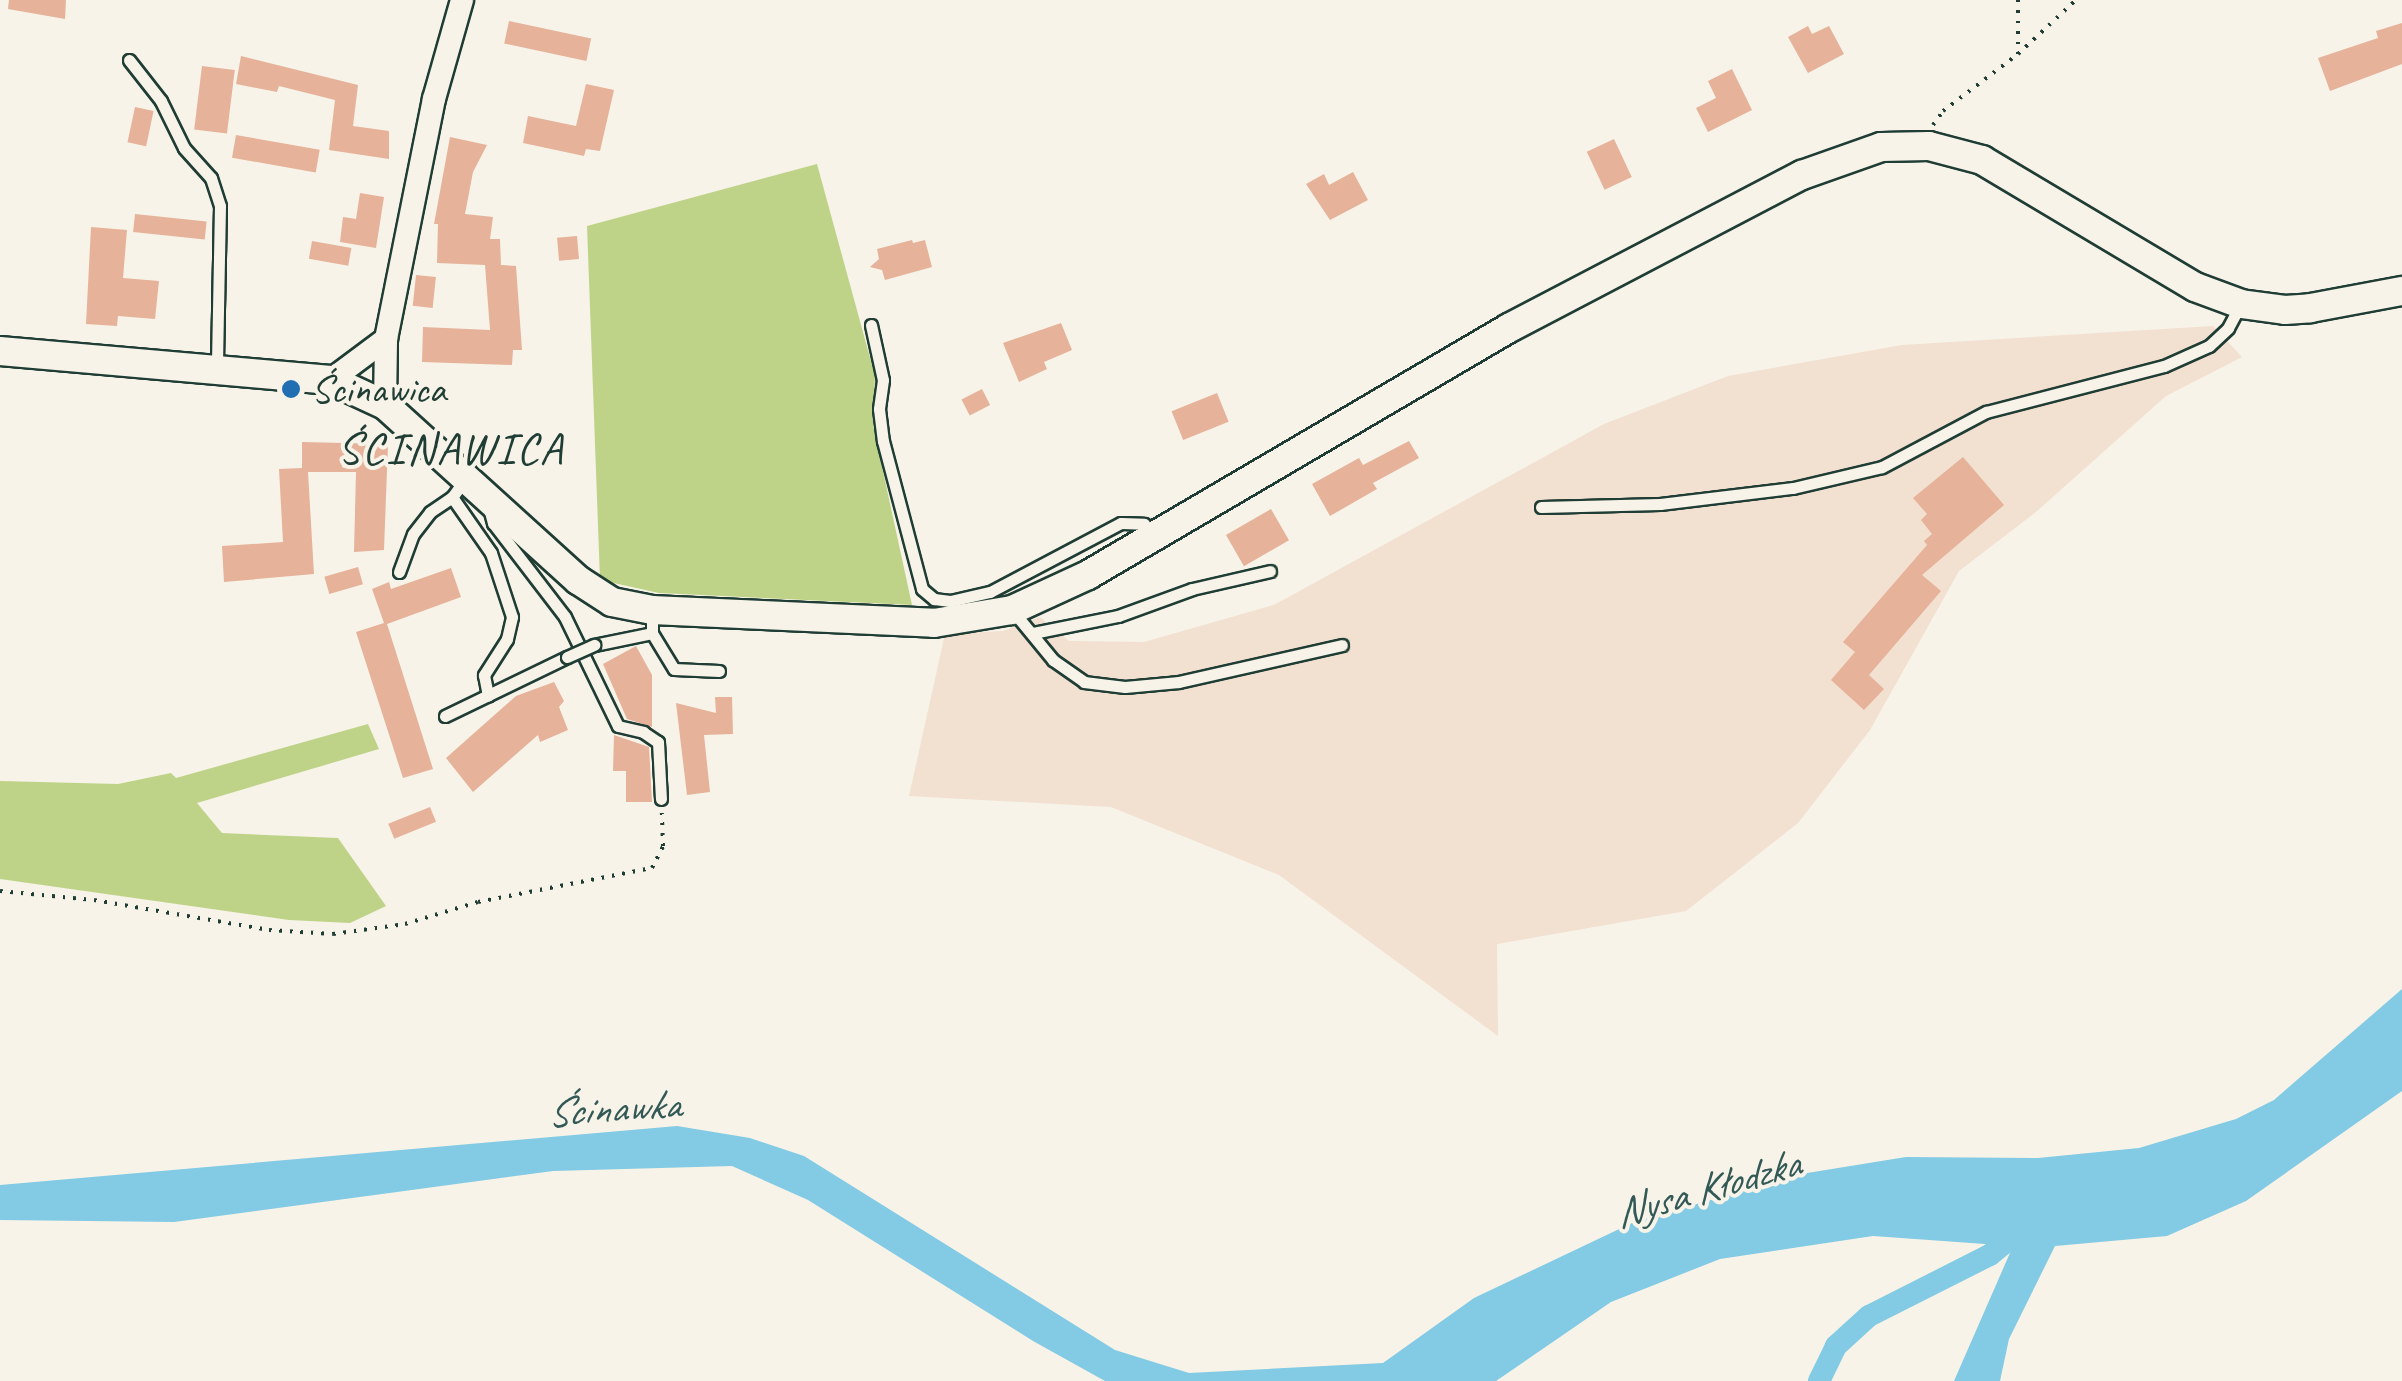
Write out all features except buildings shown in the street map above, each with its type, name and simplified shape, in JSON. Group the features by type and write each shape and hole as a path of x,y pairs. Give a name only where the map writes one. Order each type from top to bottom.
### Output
{"street":[{"path":"385,405 386,339 434,100 462,0"},
{"path":"0,351 331,380 385,405 468,489 578,580 652,622 934,622 1012,610 1088,575 1509,328 1802,175 1881,147 1929,146 1982,160 2195,287 2241,304 2285,310 2311,308 2402,290"},
{"path":"331,380 386,339"}],"lane":[{"path":"130,60 161,101 184,148 211,178 220,206 218,369"},
{"path":"1541,507 1660,504 1793,488 1882,467 1986,412 2164,366 2209,346 2228,328 2241,304"},
{"path":"871,325 883,380 879,409 883,441 922,589 934,599 950,601 990,592 1121,523 1144,524 1151,536"},
{"path":"399,572 413,534 430,512 468,489"},
{"path":"468,489 512,617 507,639 484,675 488,696"},
{"path":"468,489 565,617 618,726 643,732 658,742 661,798"},
{"path":"1034,633 1118,616 1192,590 1270,571"},
{"path":"1012,610 1054,660 1084,682 1125,688 1179,682 1342,645"},
{"path":"446,716 594,644 652,622 674,668 719,672"}],"path":[{"path":"2018,0 2018,54"},
{"path":"1929,146 1931,129 1943,111 2018,54 2076,0"},
{"path":"0,891 94,900 269,930 333,934 406,924 496,898 652,868 663,846 661,798"}],"shaded area":[{"path":"2213,326 2242,357 2166,396 2036,512 1959,571 1870,730 1798,823 1686,911 1497,944 1498,1036 1279,875 1111,807 909,796 945,634 1003,631 1040,617 1069,641 1144,642 1274,605 1604,424 1728,376 1902,345"}],"green space":[{"path":"817,164 875,376 873,425 912,605 659,593 600,580 587,226"},
{"path":"368,724 379,749 197,803 222,833 338,838 386,906 350,923 289,920 0,879 0,781 118,784 171,773 176,778"}],"water":[{"path":"2402,989 2402,1091 2246,1201 2167,1236 2055,1246 2009,1339 2000,1381 1954,1381 2013,1246 1873,1236 1720,1259 1611,1302 1496,1381 1105,1381 1033,1341 808,1200 732,1166 553,1171 174,1222 0,1220 0,1185 677,1126 750,1138 804,1156 1115,1350 1189,1373 1383,1363 1474,1298 1634,1222 1801,1174 1906,1157 2038,1158 2139,1148 2236,1119 2274,1100"}],"waterway":[{"path":"1819,1381 1836,1346 1869,1316 1990,1255 2023,1228"}],"place":[{"name":"Ścinawica","path":"291,389"}],"district":[{"name":"ŚCINAWICA","path":"451,449"}],"water label":[{"name":"Ścinawka","path":"613,1109"},
{"name":"Nysa Kłodzka","path":"1707,1189"}]}
